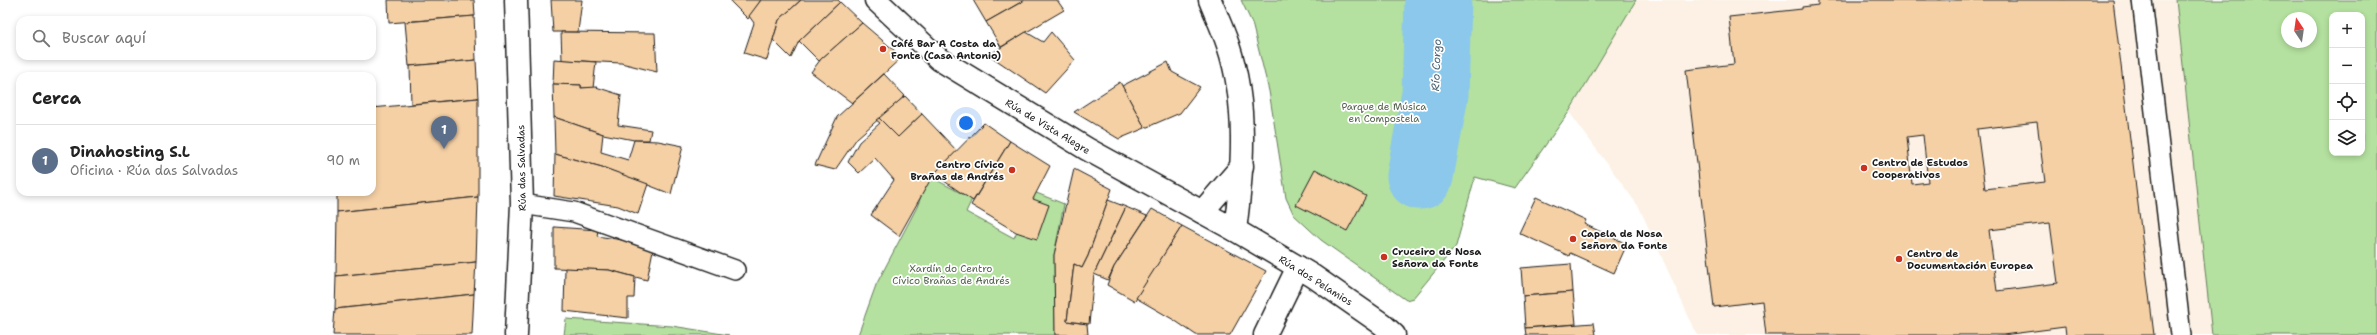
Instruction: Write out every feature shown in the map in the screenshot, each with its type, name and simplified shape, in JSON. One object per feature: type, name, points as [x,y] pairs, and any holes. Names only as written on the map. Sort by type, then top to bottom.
[{"type":"street","name":"Rúa das Salvadas","points":[[516,0],[522,204],[516,335]]},
{"type":"street","name":"Rúa de Vista Alegre","points":[[876,0],[939,59],[1087,149],[1235,230]]},
{"type":"street","points":[[1210,0],[1228,46],[1239,96],[1243,138],[1242,166],[1235,230]]},
{"type":"street","points":[[1202,212],[1242,166]]},
{"type":"street","name":"Rúa dos Pelamios","points":[[1235,230],[1298,267],[1357,305],[1394,335]]},
{"type":"street","points":[[1265,335],[1298,267]]},
{"type":"lane","points":[[2142,0],[2181,335]]},
{"type":"lane","points":[[522,204],[574,212],[735,270]]},
{"type":"shaded area","points":[[1636,0],[2176,0],[2212,335],[1697,335],[1639,207],[1569,112]]},
{"type":"green space","name":"Parque de Música en Compostela","points":[[1241,0],[1636,0],[1569,112],[1515,188],[1475,177],[1456,246],[1413,298],[1406,300],[1321,240],[1294,215],[1286,198],[1269,91],[1252,23]]},
{"type":"green space","points":[[2176,0],[2377,0],[2377,335],[2212,335]]},
{"type":"green space","name":"Xardín do Centro Cívico Brañas de Andrés","points":[[929,176],[972,199],[966,212],[1014,238],[1034,192],[1064,204],[1054,255],[1055,335],[858,335],[876,285],[917,207]]},
{"type":"green space","points":[[566,319],[672,326],[729,335],[564,335]]},
{"type":"building","points":[[388,0],[474,0],[475,16],[389,23]]},
{"type":"building","points":[[551,0],[582,0],[578,32],[553,32]]},
{"type":"building","points":[[732,0],[761,0],[748,19],[731,2]]},
{"type":"building","points":[[761,0],[801,0],[779,20],[767,60],[744,53],[754,23],[749,16]]},
{"type":"building","points":[[801,0],[838,0],[840,2],[799,41],[791,58],[773,40],[779,20]]},
{"type":"building","points":[[973,0],[1023,0],[1023,1],[986,22]]},
{"type":"building","points":[[1025,0],[1057,0],[1064,10],[1001,47],[986,22]]},
{"type":"building","points":[[1818,0],[2113,0],[2154,335],[2066,335],[2065,327],[2003,335],[1766,335],[1762,301],[1714,307],[1686,70],[1734,64],[1729,17],[1802,9],[1802,7],[1818,5]],"holes":[[[2037,122],[2045,182],[1985,189],[1977,129]],[[1923,135],[1928,182],[1912,184],[1907,137]],[[2050,223],[2058,283],[1997,291],[1989,230]]]},
{"type":"building","points":[[840,2],[862,23],[819,61],[799,41]]},
{"type":"building","points":[[474,16],[476,60],[409,66],[405,22]]},
{"type":"building","points":[[862,23],[902,57],[852,103],[811,72],[821,59]]},
{"type":"building","points":[[561,32],[655,33],[657,72],[621,63],[562,60]]},
{"type":"building","points":[[1026,32],[1043,42],[1051,32],[1075,60],[1045,93],[989,55]]},
{"type":"building","points":[[554,59],[596,62],[593,88],[581,88],[581,85],[553,84]]},
{"type":"building","points":[[476,60],[478,98],[411,104],[410,66]]},
{"type":"building","points":[[1168,62],[1172,72],[1200,87],[1180,113],[1145,128],[1122,86]]},
{"type":"building","points":[[884,74],[905,96],[857,138],[835,170],[815,165],[837,117]]},
{"type":"building","points":[[1120,82],[1145,128],[1119,139],[1074,112]]},
{"type":"building","points":[[553,84],[581,85],[581,88],[596,87],[621,95],[618,125],[651,130],[649,140],[634,140],[603,134],[554,117]]},
{"type":"building","points":[[905,96],[922,114],[898,137],[879,118]]},
{"type":"building","points":[[478,98],[478,197],[337,212],[337,196],[376,196],[376,108]]},
{"type":"building","points":[[922,114],[957,151],[933,175],[899,236],[871,215],[894,180],[875,158],[859,173],[848,162],[859,142],[880,123],[876,120],[879,118],[898,137]]},
{"type":"building","points":[[554,117],[603,134],[601,152],[628,160],[634,140],[658,141],[683,146],[671,194],[602,167],[555,154]]},
{"type":"building","points":[[984,123],[1010,141],[973,201],[934,174]]},
{"type":"building","points":[[1010,141],[1050,166],[1033,199],[1049,205],[1037,239],[1016,232],[971,205]]},
{"type":"building","points":[[555,154],[602,167],[648,184],[638,214],[618,206],[554,196]]},
{"type":"building","points":[[1074,169],[1112,189],[1088,256],[1082,268],[1074,264],[1067,321],[1087,324],[1088,335],[1055,335],[1054,255]]},
{"type":"building","points":[[1315,169],[1366,196],[1347,231],[1296,205]]},
{"type":"building","points":[[478,197],[476,262],[336,276],[337,212]]},
{"type":"building","name":"Capela de Nosa Señora da Fonte","points":[[1536,197],[1586,220],[1584,224],[1627,244],[1614,273],[1570,253],[1569,256],[1519,233]]},
{"type":"building","points":[[1108,200],[1126,207],[1094,274],[1089,324],[1067,321],[1074,264],[1082,268],[1088,256]]},
{"type":"building","points":[[1126,207],[1147,216],[1114,267],[1108,280],[1094,274]]},
{"type":"building","points":[[1152,209],[1182,226],[1135,301],[1107,285],[1114,267]]},
{"type":"building","points":[[1182,226],[1266,271],[1230,335],[1196,335],[1174,320],[1136,298]]},
{"type":"building","points":[[554,227],[598,230],[597,236],[654,245],[647,280],[609,270],[554,268]]},
{"type":"building","points":[[476,262],[474,294],[335,309],[336,276]]},
{"type":"building","points":[[1571,264],[1573,292],[1523,296],[1521,268]]},
{"type":"building","points":[[565,268],[609,270],[635,277],[634,298],[628,298],[628,318],[564,311]]},
{"type":"building","points":[[1573,292],[1576,324],[1525,328],[1523,296]]},
{"type":"building","points":[[474,294],[472,335],[333,335],[335,309]]},
{"type":"building","points":[[1594,323],[1596,335],[1526,335],[1525,328]]},
{"type":"waterway","name":"Río Corgo","points":[[1420,176],[1435,94],[1438,0]]},
{"type":"place","name":"Café Bar A Costa da Fonte (Casa Antonio)","points":[[883,49]]},
{"type":"place","name":"Dinahosting S.L","points":[[444,149]]},
{"type":"place","name":"Centro de Estudos Cooperativos","points":[[1864,168]]},
{"type":"place","name":"Centro Cívico Brañas de Andrés","points":[[1012,170]]},
{"type":"place","name":"Capela de Nosa Señora da Fonte","points":[[1573,239]]},
{"type":"place","name":"Cruceiro de Nosa Señora da Fonte","points":[[1384,257]]},
{"type":"place","name":"Centro de Documentación Europea","points":[[1899,259]]}]
